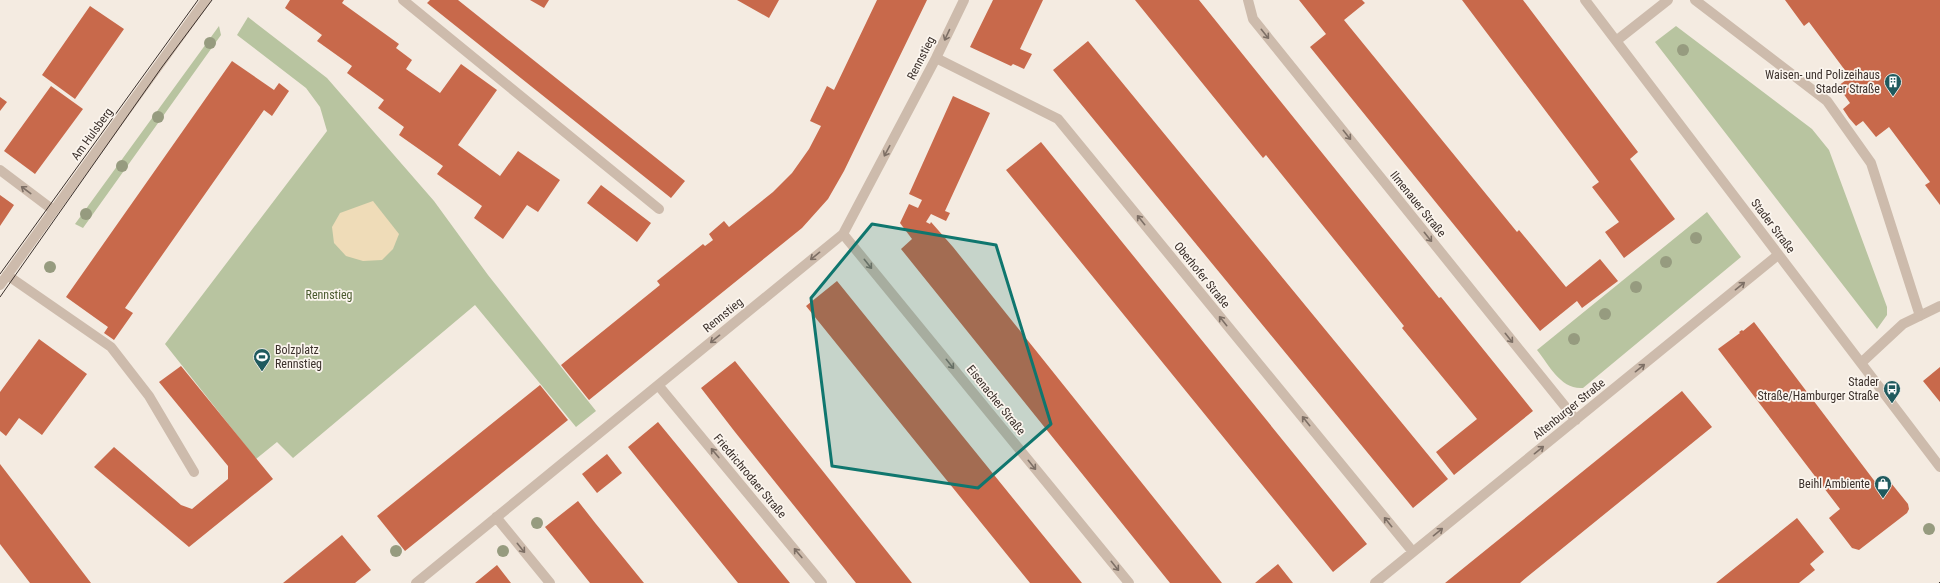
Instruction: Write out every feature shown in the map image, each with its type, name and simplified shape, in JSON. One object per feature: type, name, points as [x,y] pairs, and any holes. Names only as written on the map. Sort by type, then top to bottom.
[{"type":"street","name":"Am Hulsberg","points":[[0,285],[206,0]]},
{"type":"street","points":[[403,0],[660,209]]},
{"type":"street","name":"Rennstieg","points":[[416,583],[843,234],[936,58],[964,0]]},
{"type":"street","name":"Ilmenauer Straße","points":[[1248,0],[1253,19],[1576,420]]},
{"type":"street","name":"Stader Straße","points":[[1585,0],[1940,467]]},
{"type":"street","points":[[1616,41],[1668,0]]},
{"type":"street","points":[[1695,0],[1827,101],[1871,163],[1920,316]]},
{"type":"street","name":"Oberhofer Straße","points":[[936,58],[1058,119],[1413,552]]},
{"type":"street","points":[[0,170],[53,210]]},
{"type":"street","name":"Eisenacher Straße","points":[[843,234],[1129,583]]},
{"type":"street","name":"Altenburger Straße","points":[[1375,583],[1778,255]]},
{"type":"street","points":[[7,275],[111,347],[149,396],[194,472]]},
{"type":"street","points":[[1860,363],[1903,324],[1940,306]]},
{"type":"street","name":"Friedrichrodaer Straße","points":[[658,385],[822,583]]},
{"type":"street","points":[[496,517],[550,583]]},
{"type":"highlighted area","points":[[872,224],[996,245],[1051,424],[978,488],[832,466],[811,298]]},
{"type":"green space","name":"Rennstieg","points":[[248,17],[327,78],[434,201],[488,275],[596,411],[576,427],[475,305],[293,458],[277,442],[256,459],[165,344],[327,131],[320,107],[306,88],[237,35]]},
{"type":"green space","points":[[219,26],[221,35],[83,228],[75,224]]},
{"type":"green space","points":[[1676,26],[1812,129],[1829,150],[1887,307],[1887,315],[1877,329],[1655,42]]},
{"type":"green space","points":[[1707,212],[1741,257],[1583,388],[1575,388],[1562,381],[1537,350]]},
{"type":"sand","points":[[373,201],[399,234],[393,249],[382,260],[363,261],[346,256],[334,243],[332,227],[340,213]]},
{"type":"building","points":[[290,0],[344,0],[342,3],[399,44],[396,48],[412,60],[406,69],[440,93],[461,64],[497,90],[458,145],[500,176],[518,151],[560,180],[538,212],[527,205],[503,239],[474,218],[482,206],[437,174],[443,166],[399,135],[404,127],[378,108],[384,100],[347,73],[352,66],[317,41],[322,35],[285,8]]},
{"type":"building","points":[[430,0],[458,0],[685,181],[671,198],[427,3]]},
{"type":"building","points":[[530,0],[549,0],[544,8]]},
{"type":"building","points":[[737,0],[779,0],[769,18]]},
{"type":"building","points":[[877,0],[927,0],[844,171],[828,199],[802,228],[589,400],[561,365],[660,285],[657,281],[703,244],[705,246],[713,240],[709,234],[724,221],[729,227],[773,192],[792,173],[809,149],[821,126],[810,121],[827,86],[834,90]]},
{"type":"building","points":[[993,0],[1043,0],[1020,49],[1032,54],[1024,69],[1013,64],[1011,66],[970,47]]},
{"type":"building","points":[[1135,0],[1199,0],[1439,298],[1441,297],[1533,411],[1454,475],[1436,452],[1477,419],[1402,328],[1404,326],[1266,155],[1263,158]]},
{"type":"building","points":[[1299,0],[1362,0],[1365,3],[1344,20],[1517,232],[1519,230],[1566,287],[1600,259],[1618,281],[1582,308],[1577,301],[1540,331],[1310,47],[1326,34]]},
{"type":"building","points":[[1462,0],[1523,0],[1638,152],[1630,159],[1675,219],[1624,258],[1605,232],[1619,222],[1592,187],[1599,182]]},
{"type":"building","name":"Waisen- und Polizeihaus Stader Straße","points":[[1785,0],[1940,0],[1940,205],[1925,185],[1930,182],[1889,127],[1876,137],[1863,121],[1856,126],[1849,118],[1843,109],[1850,103],[1838,86],[1850,77],[1809,22],[1804,26]]},
{"type":"building","points":[[90,6],[124,29],[75,99],[42,75]]},
{"type":"building","points":[[1088,41],[1448,479],[1413,508],[1053,70]]},
{"type":"building","points":[[232,61],[274,90],[279,83],[289,91],[272,116],[264,110],[125,308],[133,313],[114,340],[104,333],[108,327],[66,297]]},
{"type":"building","points":[[51,86],[83,109],[35,174],[4,151]]},
{"type":"building","points":[[953,96],[990,113],[945,211],[950,213],[946,221],[931,214],[926,222],[930,224],[931,222],[953,247],[1222,583],[1170,583],[901,249],[912,239],[900,223],[909,204],[918,208],[922,200],[909,194]]},
{"type":"building","points":[[0,97],[7,102],[0,111]]},
{"type":"building","points":[[1041,142],[1367,544],[1333,572],[1006,170]]},
{"type":"building","points":[[601,185],[651,223],[637,242],[587,203]]},
{"type":"building","points":[[0,195],[14,205],[0,226]]},
{"type":"building","points":[[837,281],[1082,583],[1030,583],[806,306]]},
{"type":"building","points":[[1754,322],[1876,483],[1882,478],[1887,478],[1908,504],[1909,509],[1907,513],[1859,550],[1852,548],[1829,518],[1840,509],[1718,349]]},
{"type":"building","points":[[39,339],[87,374],[42,435],[19,418],[6,436],[0,431],[0,392]]},
{"type":"building","points":[[735,361],[912,583],[856,583],[735,432],[701,388]]},
{"type":"building","points":[[181,366],[273,479],[189,547],[94,467],[114,447],[181,505],[192,509],[228,479],[228,466],[159,382]]},
{"type":"building","points":[[1940,367],[1940,402],[1923,381]]},
{"type":"building","points":[[540,385],[568,420],[405,551],[377,516]]},
{"type":"building","points":[[1682,391],[1712,427],[1520,583],[1445,583]]},
{"type":"building","points":[[658,422],[790,583],[738,583],[628,447]]},
{"type":"building","points":[[607,454],[622,473],[597,493],[582,474]]},
{"type":"building","points":[[0,464],[91,583],[30,583],[0,544]]},
{"type":"building","points":[[578,501],[644,583],[590,583],[545,527]]},
{"type":"building","points":[[1797,518],[1824,552],[1810,564],[1815,570],[1799,583],[1716,583]]},
{"type":"building","points":[[342,535],[371,570],[355,583],[283,583]]},
{"type":"building","points":[[1278,564],[1293,583],[1255,583],[1262,577]]},
{"type":"building","points":[[497,565],[511,583],[475,583]]},
{"type":"tram line","points":[[0,274],[198,0]]},
{"type":"tram line","points":[[0,297],[162,67],[212,0]]},
{"type":"place","name":"Waisen- und Polizeihaus Stader Straße","points":[[1893,97]]},
{"type":"place","name":"Bolzplatz Rennstieg","points":[[262,372]]},
{"type":"place","name":"Stader Straße/Hamburger Straße","points":[[1892,404]]},
{"type":"place","name":"Beihl Ambiente","points":[[1883,499]]}]
